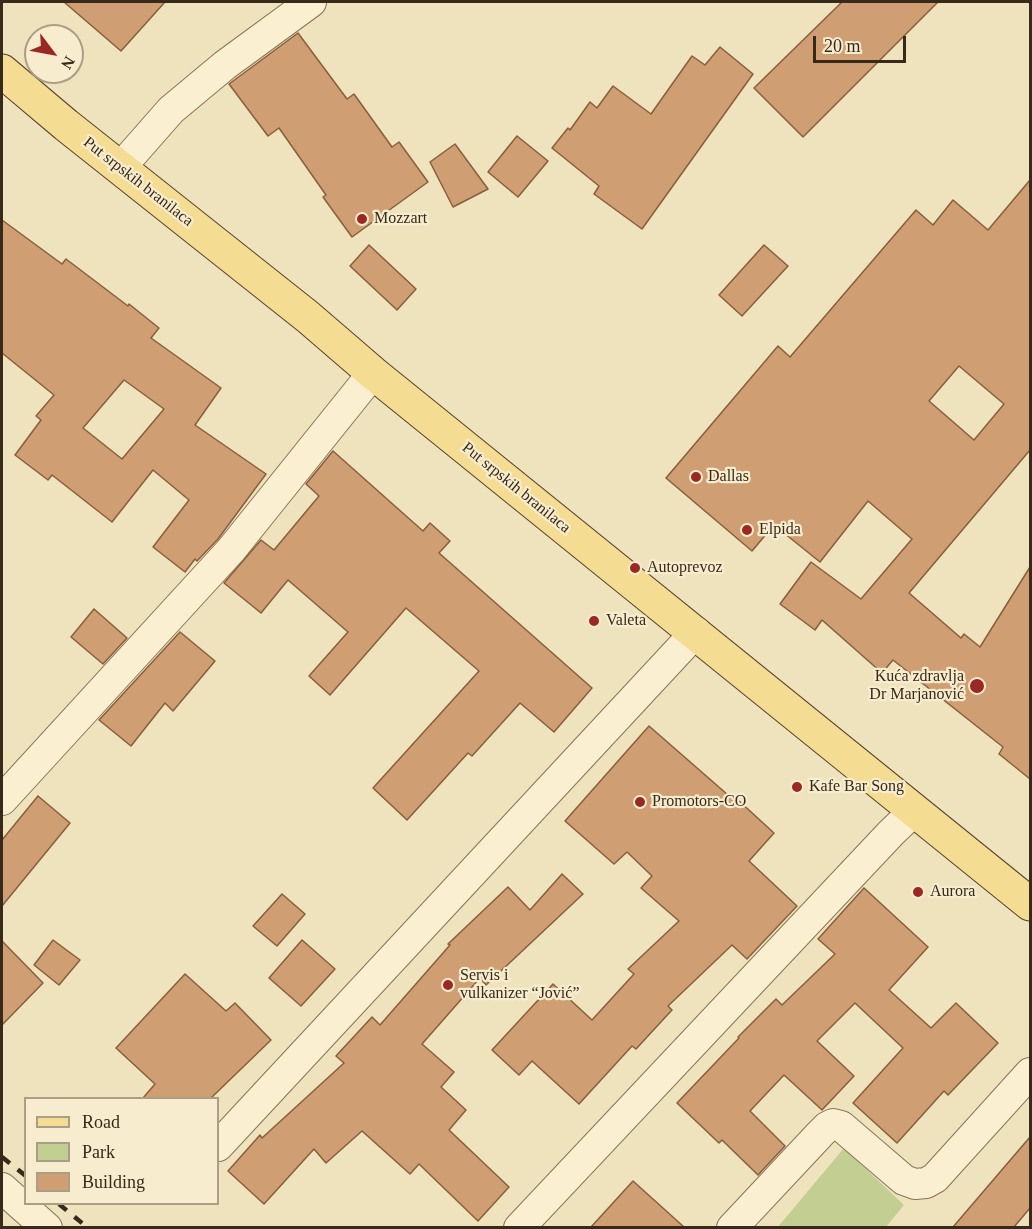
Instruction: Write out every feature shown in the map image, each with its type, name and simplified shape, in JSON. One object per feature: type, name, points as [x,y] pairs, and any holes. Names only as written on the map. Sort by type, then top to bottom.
[{"type":"main road","name":"Put srpskih branilaca","points":[[2,71],[1030,904]]},
{"type":"street","points":[[120,168],[171,110],[225,65],[311,2]]},
{"type":"street","points":[[2,800],[231,550],[373,373]]},
{"type":"street","points":[[219,1145],[696,632]]},
{"type":"street","points":[[519,1227],[915,810]]},
{"type":"street","points":[[732,1227],[820,1134],[833,1124],[841,1126],[904,1180],[915,1184],[926,1183],[935,1178],[1030,1073]]},
{"type":"street","points":[[2,1188],[48,1227]]},
{"type":"green space","points":[[844,1148],[904,1205],[886,1227],[777,1228]]},
{"type":"building","points":[[64,2],[165,2],[121,51]]},
{"type":"building","points":[[842,2],[938,2],[803,137],[754,88]]},
{"type":"building","points":[[298,33],[347,99],[354,94],[392,147],[399,142],[428,182],[352,237],[323,197],[326,195],[279,128],[268,136],[229,84]]},
{"type":"building","points":[[720,47],[753,74],[642,229],[594,194],[599,186],[552,148],[568,128],[570,130],[590,102],[597,108],[613,86],[651,114],[692,56],[705,65]]},
{"type":"building","points":[[517,136],[548,161],[518,197],[488,172]]},
{"type":"building","points":[[455,144],[488,189],[453,207],[430,162]]},
{"type":"building","points":[[1030,180],[1030,450],[909,593],[961,638],[964,634],[980,647],[1030,567],[1030,779],[999,754],[1003,747],[893,660],[882,673],[822,620],[815,630],[780,604],[811,562],[861,599],[912,539],[868,501],[820,562],[774,525],[752,551],[666,478],[778,346],[790,357],[916,210],[933,225],[953,200],[988,230]],"holes":[[[959,366],[1004,404],[974,440],[929,401]]]},
{"type":"building","points":[[2,220],[62,264],[66,259],[159,328],[151,338],[221,388],[195,425],[266,474],[218,539],[197,561],[195,559],[185,572],[153,547],[189,500],[153,470],[112,522],[52,475],[48,480],[15,455],[41,420],[36,416],[54,395],[2,353]],"holes":[[[124,380],[164,409],[122,459],[83,428]]]},
{"type":"building","points":[[369,245],[416,289],[397,310],[350,266]]},
{"type":"building","points":[[764,245],[788,266],[742,316],[719,295]]},
{"type":"building","points":[[333,451],[423,531],[430,523],[450,541],[439,553],[592,688],[554,732],[520,703],[472,756],[468,753],[407,820],[373,788],[479,671],[406,608],[330,695],[309,676],[348,632],[288,580],[261,613],[224,583],[261,540],[274,550],[319,496],[306,484]]},
{"type":"building","points":[[94,609],[127,638],[103,664],[71,637]]},
{"type":"building","points":[[180,632],[215,661],[173,711],[165,703],[131,746],[99,720]]},
{"type":"building","points":[[649,726],[774,833],[749,861],[797,906],[747,959],[732,945],[668,1006],[672,1010],[636,1049],[632,1046],[579,1104],[532,1061],[519,1075],[492,1050],[553,984],[592,1020],[634,974],[628,969],[679,921],[641,888],[652,876],[627,852],[614,864],[565,821]]},
{"type":"building","points":[[38,796],[70,823],[2,906],[2,840]]},
{"type":"building","points":[[562,874],[583,894],[486,985],[480,978],[422,1044],[454,1072],[441,1087],[466,1110],[449,1130],[509,1187],[478,1221],[419,1164],[410,1174],[362,1131],[326,1163],[314,1149],[264,1204],[228,1171],[260,1135],[262,1138],[344,1063],[336,1056],[372,1017],[380,1025],[450,945],[448,944],[508,887],[530,910]]},
{"type":"building","points":[[864,888],[928,947],[889,990],[931,1028],[956,1003],[998,1043],[948,1095],[944,1091],[897,1143],[853,1103],[903,1048],[855,1003],[817,1041],[854,1076],[822,1110],[784,1075],[750,1111],[785,1146],[758,1175],[722,1140],[719,1143],[677,1103],[776,999],[782,1005],[835,954],[818,939]]},
{"type":"building","points":[[282,894],[305,914],[277,946],[253,926]]},
{"type":"building","points":[[53,940],[80,960],[59,985],[34,965]]},
{"type":"building","points":[[302,940],[335,969],[301,1006],[269,978]]},
{"type":"building","points":[[2,941],[43,983],[2,1025]]},
{"type":"building","points":[[185,974],[226,1011],[235,1003],[271,1040],[212,1097],[144,1097],[155,1084],[116,1048]]},
{"type":"building","points":[[1030,1137],[1030,1208],[1014,1227],[953,1227]]},
{"type":"building","points":[[633,1181],[684,1227],[591,1227]]},
{"type":"railway","points":[[2,1157],[24,1174]]},
{"type":"railway","points":[[60,1205],[88,1228]]},
{"type":"place","name":"Mozzart","points":[[362,219]]},
{"type":"place","name":"Dallas","points":[[696,477]]},
{"type":"place","name":"Elpida","points":[[747,530]]},
{"type":"place","name":"Autoprevoz","points":[[635,568]]},
{"type":"place","name":"Valeta","points":[[594,621]]},
{"type":"place","name":"Kuća zdravlja Dr Marjanović","points":[[977,686]]},
{"type":"place","name":"Kafe Bar Song","points":[[797,787]]},
{"type":"place","name":"Promotors-CO","points":[[640,802]]},
{"type":"place","name":"Aurora","points":[[918,892]]},
{"type":"place","name":"Servis i vulkanizer “Jović”","points":[[448,985]]}]
